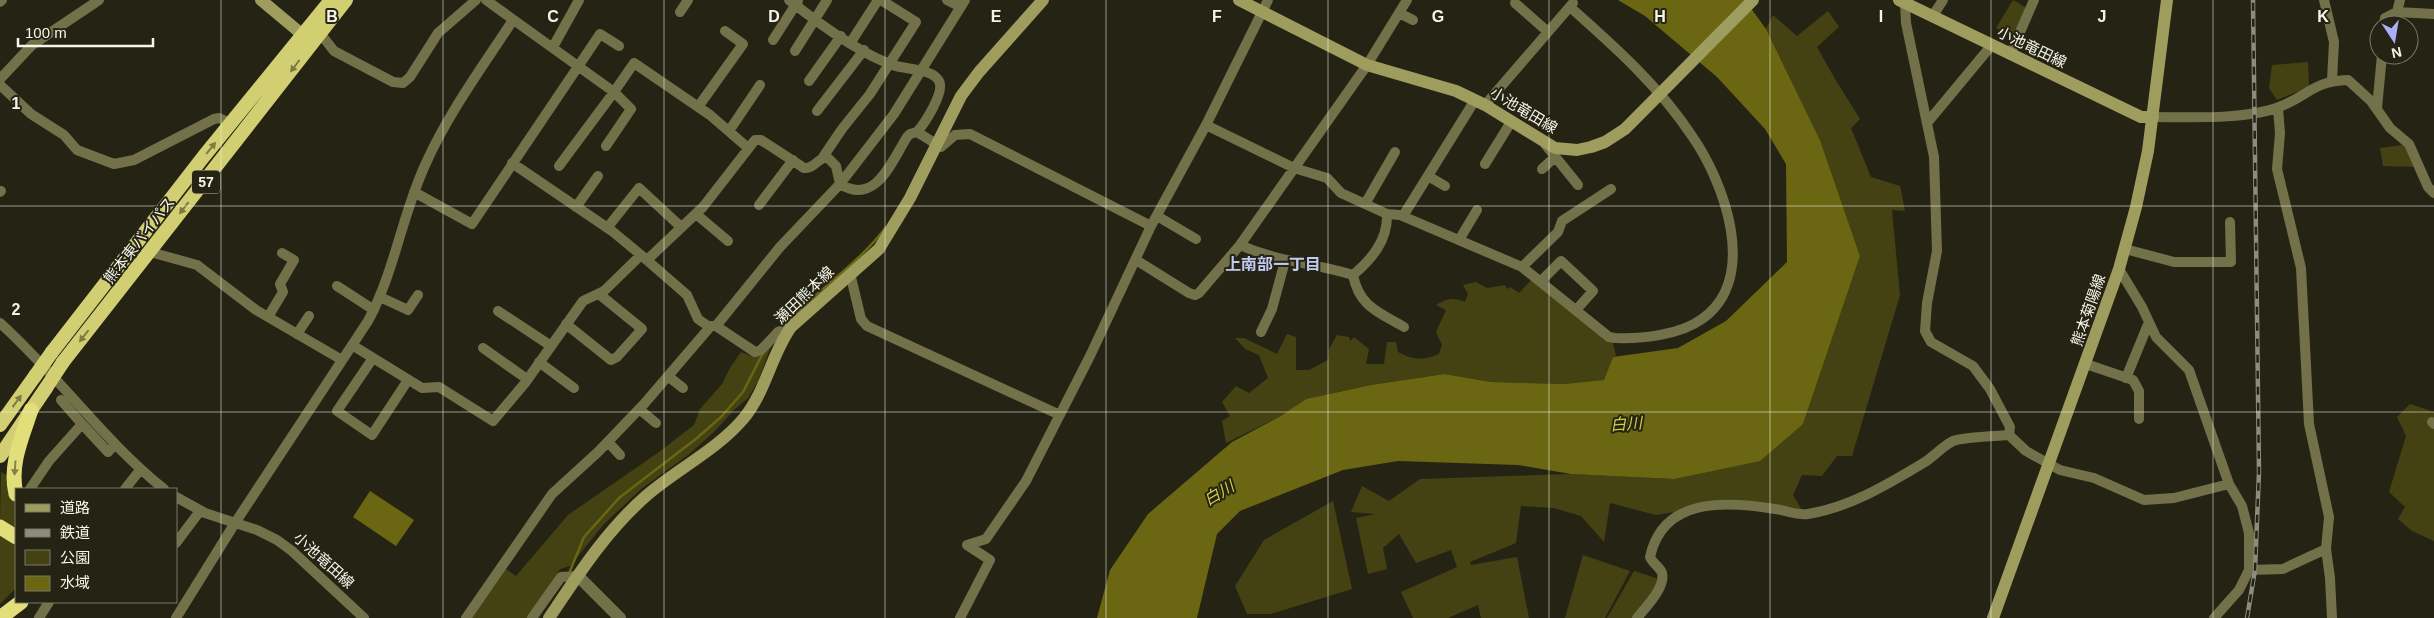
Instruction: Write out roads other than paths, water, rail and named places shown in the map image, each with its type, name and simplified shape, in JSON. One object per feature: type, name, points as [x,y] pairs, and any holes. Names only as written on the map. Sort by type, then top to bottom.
[{"type":"highway","name":"熊本東バイパス","points":[[0,456],[64,362],[150,252],[312,37],[331,0]]},
{"type":"highway","name":"熊本東バイパス","points":[[0,425],[52,352],[231,123],[346,0]]},
{"type":"highway","points":[[16,488],[14,465],[31,410]]},
{"type":"highway","points":[[0,528],[15,536]]},
{"type":"highway","points":[[0,609],[15,596]]},
{"type":"highway","points":[[0,618],[20,603]]},
{"type":"main road","points":[[261,0],[312,37]]},
{"type":"main road","name":"瀬田熊本線","points":[[549,618],[621,519],[647,495],[726,435],[744,418],[756,400],[782,339],[791,327],[879,249],[910,198],[961,96],[1043,0]]},
{"type":"main road","name":"小池竜田線","points":[[1239,0],[1368,65],[1440,85],[1480,102],[1555,148],[1577,150],[1605,142],[1625,129],[1660,96],[1753,0]]},
{"type":"main road","name":"熊本菊陽線","points":[[1993,618],[2086,364],[2125,249],[2142,179],[2153,117],[2167,0]]},
{"type":"main road","name":"小池竜田線","points":[[1902,2],[2141,117],[2153,117]]},
{"type":"street","points":[[0,78],[32,45],[100,0]]},
{"type":"street","points":[[312,37],[334,51],[393,82],[403,83],[410,77],[438,33],[476,0]]},
{"type":"street","points":[[486,0],[580,66],[614,92],[631,109],[606,146]]},
{"type":"street","points":[[552,47],[579,0]]},
{"type":"street","points":[[680,12],[688,0]]},
{"type":"street","points":[[795,51],[827,0]]},
{"type":"street","points":[[352,345],[424,389],[439,387],[493,422],[527,380],[583,301],[599,294],[696,214],[747,147],[755,140],[761,140],[808,168],[823,157],[890,64],[916,22],[879,0],[851,42]]},
{"type":"street","points":[[466,618],[552,494],[608,442],[639,409],[780,247],[840,184],[894,114],[963,3],[947,0]]},
{"type":"street","points":[[960,618],[990,560],[967,545],[986,539],[1026,481],[1151,226],[1206,125],[1268,0]]},
{"type":"street","points":[[1136,260],[1195,295],[1216,275],[1240,245],[1368,65],[1407,0]]},
{"type":"street","points":[[1932,17],[1943,0]]},
{"type":"street","points":[[2010,55],[2034,0]]},
{"type":"street","points":[[2324,0],[2334,42],[2332,80]]},
{"type":"street","points":[[2397,12],[2400,0]]},
{"type":"street","points":[[774,40],[794,2],[840,36],[890,64],[934,75],[941,87],[927,119],[917,132],[910,134],[884,174],[870,188],[863,192],[854,192],[840,184],[834,163],[827,157],[823,157]]},
{"type":"street","points":[[1902,2],[1934,157],[1937,251],[1927,303],[1925,332],[1931,342],[1973,366],[1984,380],[2010,427],[2009,435]]},
{"type":"street","points":[[1515,3],[1548,32]]},
{"type":"street","points":[[1206,125],[1294,168],[1327,178],[1341,193],[1387,214],[1403,216],[1522,266],[1576,310],[1615,338],[1663,333],[1685,328],[1704,318],[1718,302],[1728,282],[1732,268],[1733,244],[1725,205],[1710,167],[1694,137],[1624,55],[1572,5],[1480,102],[1428,176],[1403,216]]},
{"type":"street","points":[[2391,15],[2397,12],[2434,14]]},
{"type":"street","points":[[1400,13],[1412,20]]},
{"type":"street","points":[[176,618],[235,523],[377,304],[414,192],[429,156],[458,104],[513,20]]},
{"type":"street","points":[[698,107],[743,44],[725,31]]},
{"type":"street","points":[[414,192],[472,224],[600,34],[619,46]]},
{"type":"street","points":[[809,82],[840,36]]},
{"type":"street","points":[[1927,123],[1991,46]]},
{"type":"street","points":[[817,111],[864,50]]},
{"type":"street","points":[[559,166],[634,63],[698,107],[747,147]]},
{"type":"street","points":[[2377,108],[2381,65]]},
{"type":"street","points":[[2153,117],[2227,116],[2278,108],[2324,82],[2348,80],[2377,108],[2390,128],[2409,144],[2428,187],[2434,193]]},
{"type":"street","points":[[0,85],[31,114],[64,135],[77,150],[114,164],[134,160],[214,119],[219,118],[231,123]]},
{"type":"street","points":[[729,132],[760,85]]},
{"type":"street","points":[[2278,108],[2280,133],[2277,169],[2301,268],[2309,424],[2329,517],[2326,550],[2330,578],[2332,618]]},
{"type":"street","points":[[1486,164],[1512,122]]},
{"type":"street","points":[[917,132],[941,147],[955,135],[970,134],[1151,226]]},
{"type":"street","points":[[1543,142],[1578,185]]},
{"type":"street","points":[[1365,204],[1395,152]]},
{"type":"street","points":[[1542,169],[1555,157]]},
{"type":"street","points":[[759,205],[792,160]]},
{"type":"street","points":[[512,163],[607,228],[644,257],[687,295],[698,319],[713,326],[754,352],[761,350],[778,332],[791,327]]},
{"type":"street","points":[[576,207],[598,176]]},
{"type":"street","points":[[1428,176],[1445,186]]},
{"type":"street","points":[[607,228],[636,185],[681,227]]},
{"type":"street","points":[[1522,266],[1558,232],[1562,221],[1611,189]]},
{"type":"street","points":[[1459,240],[1477,210]]},
{"type":"street","points":[[696,214],[728,242]]},
{"type":"street","points":[[1353,275],[1382,242],[1386,230],[1387,214]]},
{"type":"street","points":[[1157,216],[1196,239]]},
{"type":"street","points":[[2125,249],[2174,262],[2231,262],[2230,222]]},
{"type":"street","points":[[1240,245],[1285,261],[1323,266],[1353,275]]},
{"type":"street","points":[[150,252],[197,265],[268,317],[342,360]]},
{"type":"street","points":[[268,317],[283,292],[280,284],[294,260],[282,253]]},
{"type":"street","points":[[1261,332],[1272,309],[1285,261]]},
{"type":"street","points":[[1541,281],[1561,261],[1593,292],[1576,310]]},
{"type":"street","points":[[2119,269],[2156,337],[2189,370],[2229,484],[2242,506],[2249,533],[2249,570],[2239,590],[2214,618]]},
{"type":"street","points":[[850,273],[861,319],[867,326],[1060,415]]},
{"type":"street","points":[[1353,275],[1357,292],[1362,299],[1371,308],[1404,327]]},
{"type":"street","points":[[339,284],[377,304],[408,310],[418,295]]},
{"type":"street","points":[[566,324],[611,360],[618,357],[642,329],[599,294]]},
{"type":"street","points":[[498,311],[551,346]]},
{"type":"street","points":[[297,334],[309,316]]},
{"type":"street","points":[[2126,378],[2149,322]]},
{"type":"street","points":[[0,323],[30,349],[140,470],[163,488]]},
{"type":"street","points":[[483,348],[527,380]]},
{"type":"street","points":[[373,358],[337,412],[372,435],[408,380]]},
{"type":"street","points":[[539,362],[574,388]]},
{"type":"street","points":[[2086,364],[2126,378],[2138,386],[2139,419]]},
{"type":"street","points":[[669,376],[683,388]]},
{"type":"street","points":[[61,400],[108,452],[115,444]]},
{"type":"street","points":[[639,409],[656,423]]},
{"type":"street","points":[[31,488],[49,461],[82,424]]},
{"type":"street","points":[[1637,618],[1661,583],[1663,575],[1661,570],[1652,563],[1650,557],[1656,537],[1678,514],[1696,507],[1725,504],[1774,508],[1805,515],[1818,512],[1848,503],[1876,491],[1927,460],[1953,441],[2009,435],[2026,450],[2060,470],[2094,478],[2144,500],[2174,498],[2229,484]]},
{"type":"street","points":[[608,442],[620,455]]},
{"type":"street","points":[[126,488],[140,470]]},
{"type":"street","name":"小池竜田線","points":[[178,499],[200,511],[257,530],[292,551],[364,618]]},
{"type":"street","points":[[178,540],[200,511]]},
{"type":"street","points":[[2249,570],[2283,569],[2326,550]]},
{"type":"street","points":[[532,618],[561,577],[578,576],[620,618]]},
{"type":"street","points":[[39,618],[48,603]]},
{"type":"water","name":"白川","points":[[1618,0],[1745,0],[1766,29],[1820,140],[1860,256],[1803,424],[1760,461],[1674,479],[1571,474],[1518,465],[1398,461],[1343,470],[1240,511],[1217,534],[1197,618],[1097,618],[1110,570],[1148,514],[1232,442],[1279,417],[1306,399],[1371,385],[1444,374],[1491,382],[1564,384],[1604,380],[1613,357],[1678,348],[1726,321],[1787,262],[1786,164],[1765,129],[1717,77],[1645,16]]},
{"type":"water","points":[[370,491],[414,520],[396,546],[353,517]]},
{"type":"waterway","points":[[791,318],[865,252],[886,227]]},
{"type":"waterway","points":[[570,571],[584,537],[619,498],[697,438],[721,417],[743,392],[763,353]]},
{"type":"railway","points":[[2247,618],[2255,570],[2259,472],[2253,0]]},
{"type":"district","name":"上南部一丁目","points":[[1273,264]]}]
